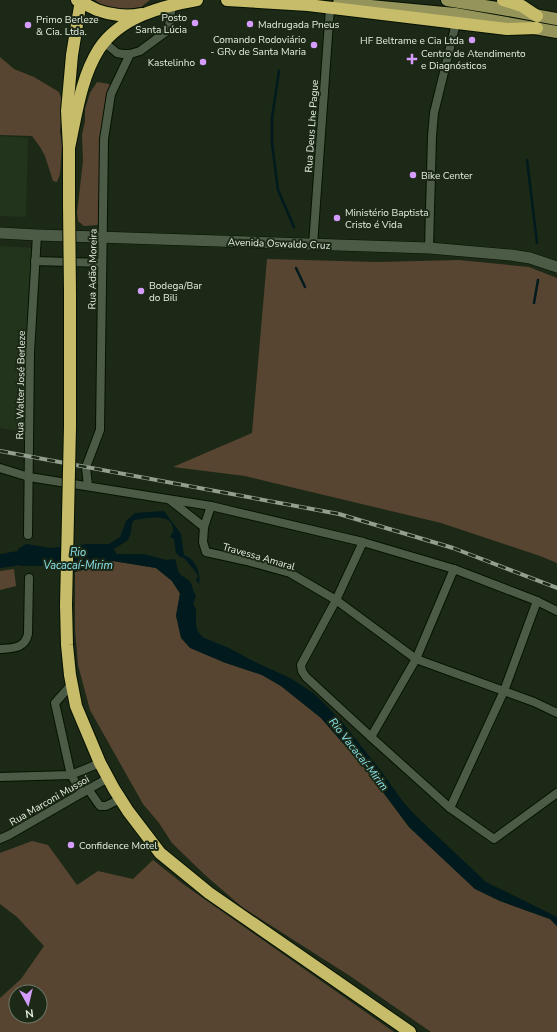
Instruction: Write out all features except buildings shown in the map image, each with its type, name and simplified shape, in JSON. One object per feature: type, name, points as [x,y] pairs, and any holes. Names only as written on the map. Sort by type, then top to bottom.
[{"type":"highway","points":[[147,12],[135,15],[110,14],[94,9],[79,0],[72,56],[67,110],[69,148],[70,427],[66,605],[67,645],[71,685],[76,706],[100,763],[108,778],[120,799],[160,853],[202,888],[410,1032]]},
{"type":"highway","points":[[69,148],[84,83],[95,56],[104,42],[118,29],[147,12],[168,3],[197,0]]},
{"type":"highway","points":[[227,0],[308,5],[507,30],[537,28]]},
{"type":"highway","points":[[503,0],[522,6],[537,16]]},
{"type":"main road","points":[[304,0],[455,14],[557,32]]},
{"type":"main road","points":[[447,0],[557,19]]},
{"type":"street","points":[[104,42],[117,53],[130,54],[140,51],[167,31],[169,26],[168,3]]},
{"type":"street","name":"Rua Deus Lhe Pague","points":[[313,244],[330,8]]},
{"type":"street","points":[[429,248],[434,113],[456,23]]},
{"type":"street","name":"Rua Adão Moreira","points":[[88,486],[86,467],[100,430],[104,140],[111,94],[130,54]]},
{"type":"street","name":"Avenida Oswaldo Cruz","points":[[0,233],[36,236],[429,248],[511,255],[530,258],[557,267]]},
{"type":"street","name":"Rua Walter José Berleze","points":[[28,535],[30,352],[36,236]]},
{"type":"street","points":[[35,261],[102,263]]},
{"type":"street","points":[[0,468],[29,477],[211,506],[363,542],[454,569],[537,601],[557,611]]},
{"type":"street","points":[[170,500],[204,527]]},
{"type":"street","name":"Travessa Amaral","points":[[211,506],[204,527],[203,542],[206,552],[247,561],[290,573],[336,600],[416,659],[534,702],[557,713]]},
{"type":"street","points":[[363,542],[336,600],[301,665],[302,671],[306,677],[450,808],[494,839],[557,793]]},
{"type":"street","points":[[371,737],[416,659],[454,569]]},
{"type":"street","points":[[0,649],[23,645],[27,640],[29,578]]},
{"type":"street","points":[[450,808],[504,691],[537,601]]},
{"type":"street","points":[[71,685],[55,703],[71,775],[100,806],[106,806],[120,799]]},
{"type":"street","points":[[0,777],[71,775],[100,763]]},
{"type":"street","name":"Rua Marconi Mussoi","points":[[0,839],[108,778]]},
{"type":"shaded area","points":[[95,0],[150,0],[141,7],[118,9],[103,6]]},
{"type":"shaded area","points":[[0,57],[14,69],[34,77],[59,92],[63,103],[60,131],[62,146],[60,174],[57,182],[53,181],[45,156],[32,136],[0,135]]},
{"type":"shaded area","points":[[97,82],[109,84],[111,88],[98,206],[100,222],[97,225],[84,226],[78,221],[77,213],[83,161],[82,135],[85,121],[85,109],[90,93]]},
{"type":"shaded area","points":[[0,136],[28,138],[26,217],[0,216]]},
{"type":"shaded area","points":[[0,246],[33,248],[26,432],[0,428]]},
{"type":"shaded area","points":[[267,259],[377,262],[459,260],[529,267],[557,278],[557,563],[441,523],[245,476],[173,467],[252,433]]},
{"type":"shaded area","points":[[113,561],[156,568],[172,581],[180,594],[176,616],[223,662],[262,675],[281,686],[321,718],[368,772],[409,827],[475,889],[500,901],[550,919],[557,926],[557,1032],[431,1032],[350,976],[242,907],[205,875],[172,843],[159,823],[143,804],[90,710],[78,665],[75,629],[75,572]]},
{"type":"shaded area","points":[[14,569],[16,586],[0,590],[0,571]]},
{"type":"shaded area","points":[[32,841],[48,845],[77,885],[98,871],[133,879],[153,860],[183,884],[394,1032],[0,1032],[0,998],[8,991],[8,1024],[48,1024],[48,984],[15,984],[21,979],[44,946],[17,917],[0,904],[0,853]]},
{"type":"water","name":"Rio Vacacaí-Mirim","points":[[164,511],[181,534],[184,555],[191,559],[197,567],[199,584],[196,580],[198,576],[195,571],[184,558],[180,557],[176,553],[174,539],[170,537],[173,532],[172,526],[169,521],[165,519],[149,518],[134,520],[128,540],[114,549],[116,554],[144,554],[166,560],[175,559],[179,572],[192,585],[196,596],[193,604],[196,609],[196,625],[198,632],[204,638],[229,648],[290,678],[312,692],[342,722],[404,803],[417,817],[486,882],[557,917],[557,926],[550,919],[500,901],[475,889],[409,827],[368,772],[321,718],[281,686],[262,675],[223,662],[190,648],[181,638],[176,616],[180,593],[172,581],[156,568],[113,561],[75,572],[52,566],[20,566],[18,549],[26,544],[51,548],[88,544],[109,544],[120,537],[126,521],[135,513]]},
{"type":"waterway","points":[[279,71],[272,118],[272,143],[278,190],[294,227]]},
{"type":"waterway","points":[[527,160],[537,243]]},
{"type":"waterway","points":[[296,268],[305,287]]},
{"type":"waterway","points":[[534,303],[538,280]]},
{"type":"waterway","name":"Rio Vacacaí-Mirim","points":[[0,561],[19,558],[37,558]]},
{"type":"railway","points":[[0,451],[339,514],[453,548],[557,588]]},
{"type":"place","name":"Posto Santa Lúcia","points":[[195,23]]},
{"type":"place","name":"Madrugada Pneus","points":[[250,24]]},
{"type":"place","name":"Primo Berleze & Cia. Ltda.","points":[[28,25]]},
{"type":"place","name":"HF Beltrame e Cia Ltda","points":[[472,40]]},
{"type":"place","name":"Comando Rodoviário - GRv de Santa Maria","points":[[314,45]]},
{"type":"place","name":"Centro de Atendimento e Diagnósticos","points":[[412,59]]},
{"type":"place","name":"Kastelinho","points":[[203,62]]},
{"type":"place","name":"Bike Center","points":[[413,175]]},
{"type":"place","name":"Ministério Baptista Cristo é Vida","points":[[337,218]]},
{"type":"place","name":"Bodega/Bar do Bili","points":[[141,291]]},
{"type":"place","name":"Confidence Motel","points":[[71,845]]}]
